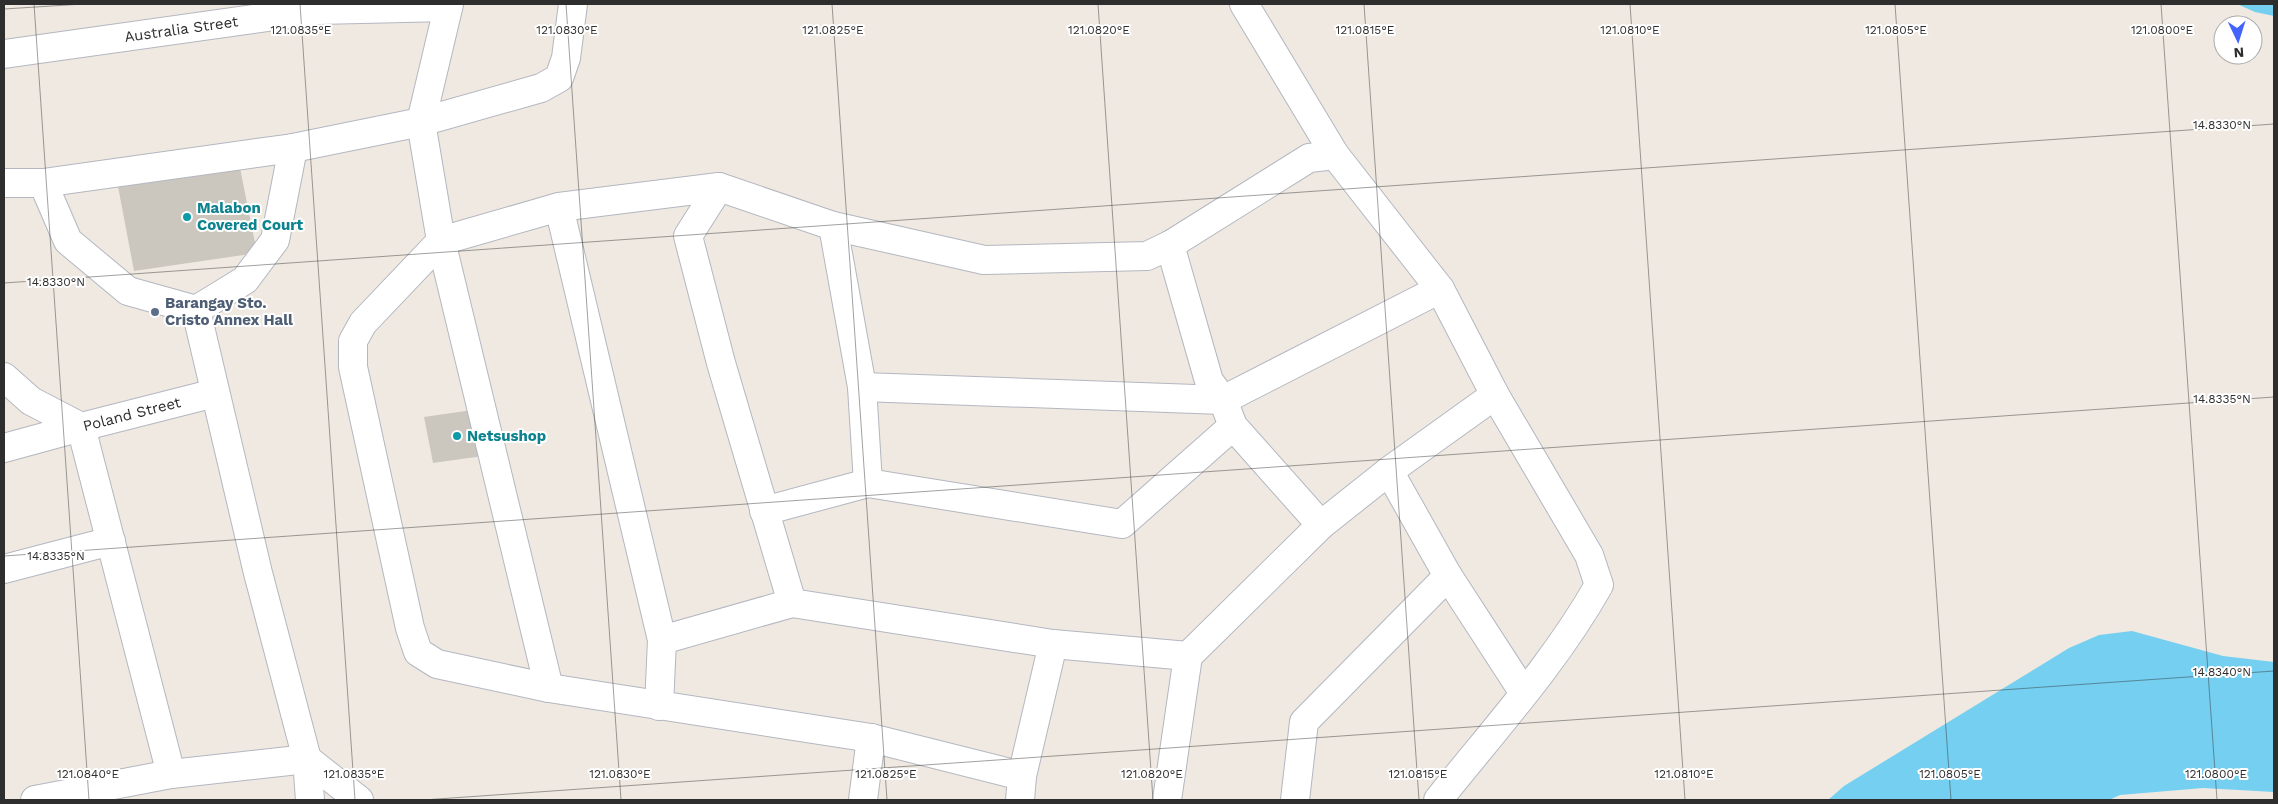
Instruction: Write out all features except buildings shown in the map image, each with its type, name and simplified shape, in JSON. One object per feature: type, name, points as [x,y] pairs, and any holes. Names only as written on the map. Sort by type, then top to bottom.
[{"type":"street","points":[[4,183],[43,183],[293,148],[421,122],[541,88],[559,78],[566,58],[573,4]]},
{"type":"street","points":[[1244,4],[1335,155],[1440,289],[1495,395],[1589,555],[1599,585],[1588,605],[1524,693],[1438,800]]},
{"type":"street","points":[[448,6],[421,122],[441,241],[549,688]]},
{"type":"street","name":"Australia Street","points":[[4,54],[319,7],[448,6]]},
{"type":"street","points":[[43,183],[68,240],[120,285],[128,291],[196,310],[244,280],[275,240],[293,148]]},
{"type":"street","points":[[1053,644],[1021,788],[871,738],[549,688],[437,664],[418,652],[410,628],[353,367],[352,341],[363,323],[441,241],[559,207],[719,187],[833,226],[984,260],[1147,256],[1170,245],[1309,158],[1335,155]]},
{"type":"street","points":[[719,187],[688,236],[721,363],[792,603]]},
{"type":"street","points":[[559,207],[662,640],[659,706]]},
{"type":"street","points":[[833,226],[862,387],[868,483]]},
{"type":"street","points":[[1170,245],[1208,381],[1223,400],[1233,426],[1321,525]]},
{"type":"street","points":[[862,387],[1223,400],[1440,289]]},
{"type":"street","points":[[196,310],[279,656],[307,759],[310,800]]},
{"type":"street","name":"Poland Street","points":[[4,377],[31,401],[81,427],[215,393]]},
{"type":"street","points":[[1167,800],[1188,656],[1321,525],[1389,471],[1495,395]]},
{"type":"street","points":[[764,511],[868,483],[1122,524],[1233,426]]},
{"type":"street","points":[[4,448],[81,427],[171,774]]},
{"type":"street","points":[[1389,471],[1448,576],[1524,693]]},
{"type":"street","points":[[4,569],[111,541]]},
{"type":"street","points":[[1295,800],[1304,722],[1448,576]]},
{"type":"street","points":[[662,640],[792,603],[1053,644],[1188,656]]},
{"type":"street","points":[[863,800],[871,738]]},
{"type":"street","points":[[35,800],[171,774],[307,759],[359,800]]},
{"type":"water","points":[[2237,4],[2274,4],[2274,16],[2255,12]]},
{"type":"water","points":[[2132,631],[2223,656],[2274,662],[2274,792],[2203,788],[2120,795],[2109,800],[1828,800],[1844,786],[2069,648],[2099,635]]},
{"type":"place","name":"Malabon Covered Court","points":[[187,217]]},
{"type":"place","name":"Barangay Sto. Cristo Annex Hall","points":[[155,312]]},
{"type":"place","name":"Netsushop","points":[[457,436]]}]
